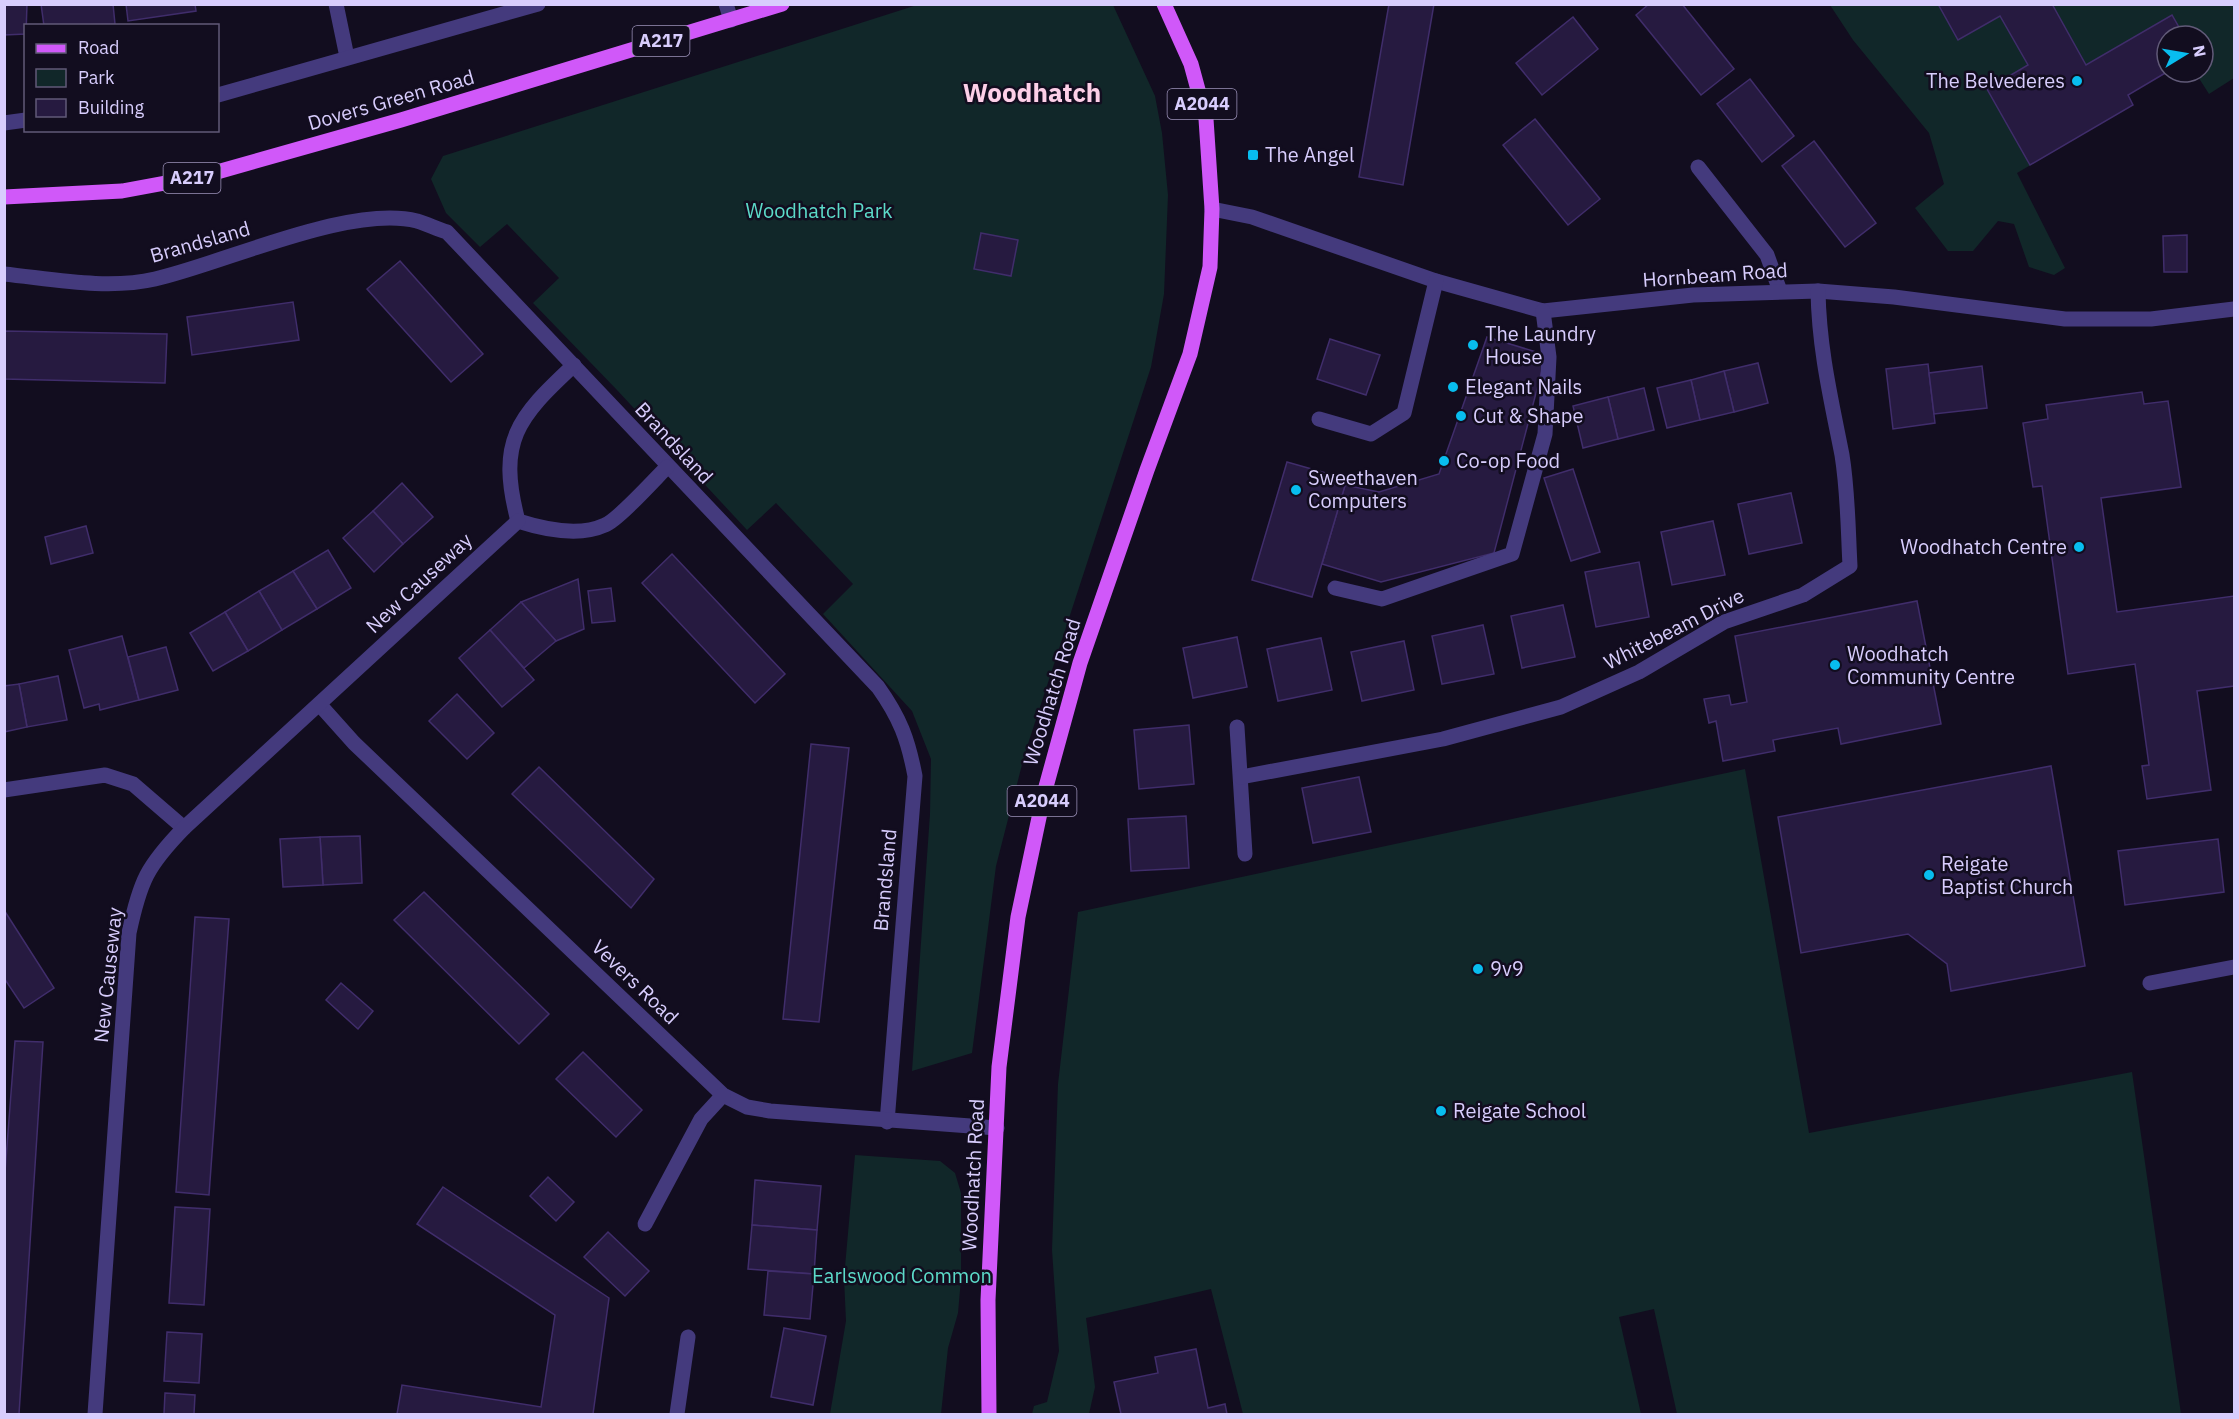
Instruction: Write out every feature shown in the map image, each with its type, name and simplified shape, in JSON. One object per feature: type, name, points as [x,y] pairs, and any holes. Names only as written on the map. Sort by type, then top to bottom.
[{"type":"main road","name":"Dovers Green Road","points":[[4,197],[122,191],[203,176],[401,120],[782,4]]},
{"type":"main road","name":"Woodhatch Road","points":[[989,1414],[988,1300],[999,1067],[1018,917],[1044,794],[1080,663],[1190,354],[1210,267],[1212,210],[1206,119],[1191,64],[1164,4]]},
{"type":"street","points":[[336,4],[347,57]]},
{"type":"street","points":[[219,95],[538,4]]},
{"type":"street","points":[[726,4],[731,20]]},
{"type":"street","points":[[4,123],[24,120]]},
{"type":"street","points":[[1698,167],[1767,255],[1780,291]]},
{"type":"street","name":"Hornbeam Road","points":[[1212,210],[1252,217],[1436,281],[1543,311],[1693,295],[1780,291],[1818,291],[1894,297],[2066,319],[2151,318],[2235,309]]},
{"type":"street","name":"Brandsland","points":[[4,274],[72,282],[154,279],[338,224],[385,219],[416,221],[447,232],[574,364],[667,467],[878,687],[898,715],[910,747],[915,776],[887,1122]]},
{"type":"street","points":[[1319,419],[1371,434],[1404,413],[1436,281]]},
{"type":"street","name":"Whitebeam Drive","points":[[1241,777],[1443,739],[1561,707],[1639,672],[1724,622],[1803,595],[1850,566],[1842,456],[1820,345],[1818,291]]},
{"type":"street","points":[[1335,588],[1382,599],[1512,554],[1545,434],[1549,357],[1543,311]]},
{"type":"street","points":[[574,364],[519,424],[509,453],[510,492],[518,521],[554,529],[577,530],[606,525],[667,467]]},
{"type":"street","name":"New Causeway","points":[[95,1414],[129,933],[138,890],[157,856],[184,828],[518,521]]},
{"type":"street","name":"Vevers Road","points":[[320,705],[354,743],[723,1095],[747,1107],[770,1111],[887,1122],[997,1128]]},
{"type":"street","points":[[1238,727],[1245,854]]},
{"type":"street","points":[[4,790],[105,775],[133,784],[184,828]]},
{"type":"street","points":[[2150,983],[2235,967]]},
{"type":"street","points":[[645,1224],[701,1119],[723,1095]]},
{"type":"street","points":[[676,1414],[688,1337]]},
{"type":"green space","name":"Woodhatch Park","points":[[917,5],[1113,5],[1155,96],[1162,133],[1168,195],[1164,294],[1151,367],[1025,753],[996,866],[972,1053],[912,1071],[930,814],[931,759],[912,711],[823,614],[853,584],[776,503],[747,530],[533,303],[559,278],[507,224],[480,247],[446,213],[431,179],[443,156]]},
{"type":"green space","points":[[1830,5],[2234,5],[2234,78],[2209,94],[2203,84],[2215,84],[2215,24],[2155,24],[2155,79],[2128,95],[2133,105],[2017,173],[2065,268],[2054,275],[2029,267],[2014,224],[1998,221],[1973,251],[1948,251],[1915,208],[1944,184],[1929,133],[1853,40]]},
{"type":"green space","name":"Reigate School","points":[[1745,769],[1809,1133],[2132,1072],[2181,1414],[1677,1414],[1654,1309],[1619,1317],[1641,1414],[1243,1414],[1211,1289],[1086,1318],[1095,1387],[1089,1414],[1032,1414],[1034,1406],[1047,1402],[1059,1351],[1052,1250],[1058,1084],[1078,912]]},
{"type":"green space","name":"Earlswood Common","points":[[855,1155],[940,1161],[955,1173],[961,1193],[961,1279],[958,1313],[948,1348],[941,1414],[830,1414],[846,1321],[844,1278]]},
{"type":"building","points":[[4,4],[27,4],[24,34],[4,35]]},
{"type":"building","points":[[41,4],[113,4],[115,24],[44,24]]},
{"type":"building","points":[[126,4],[195,4],[196,11],[128,21]]},
{"type":"building","points":[[1389,4],[1434,4],[1403,185],[1359,177]]},
{"type":"building","points":[[1649,4],[1682,4],[1734,69],[1701,95],[1636,15]]},
{"type":"building","name":"The Belvederes","points":[[1938,4],[2052,4],[2086,65],[2155,25],[2155,79],[2128,95],[2133,105],[2030,165],[1987,89],[2028,65],[2000,16],[1958,40]]},
{"type":"building","name":"The Belvederes","points":[[2172,15],[2177,24],[2157,24]]},
{"type":"building","points":[[1573,17],[1598,49],[1542,95],[1516,63]]},
{"type":"building","points":[[1750,79],[1794,136],[1762,162],[1717,104]]},
{"type":"building","points":[[1535,119],[1600,199],[1568,225],[1503,145]]},
{"type":"building","points":[[1814,141],[1876,223],[1845,247],[1782,166]]},
{"type":"building","points":[[981,233],[1018,240],[1011,276],[974,269]]},
{"type":"building","points":[[2187,235],[2187,272],[2164,272],[2163,236]]},
{"type":"building","points":[[400,261],[483,354],[451,382],[367,289]]},
{"type":"building","points":[[293,302],[299,340],[192,355],[187,317]]},
{"type":"building","points":[[4,331],[167,334],[165,383],[4,379]]},
{"type":"building","points":[[1487,337],[1546,355],[1494,553],[1381,582],[1322,564],[1345,485],[1379,492],[1439,474]]},
{"type":"building","points":[[1330,339],[1380,355],[1366,395],[1317,379]]},
{"type":"building","points":[[1758,363],[1768,403],[1734,412],[1724,371]]},
{"type":"building","points":[[1928,364],[1935,423],[1893,429],[1886,369]]},
{"type":"building","points":[[1982,366],[1987,408],[1934,414],[1929,373]]},
{"type":"building","points":[[1724,371],[1734,412],[1700,420],[1691,380]]},
{"type":"building","points":[[1691,380],[1700,420],[1667,428],[1657,388]]},
{"type":"building","points":[[1644,388],[1654,430],[1618,439],[1608,397]]},
{"type":"building","name":"Woodhatch Centre","points":[[2142,392],[2144,404],[2168,401],[2181,487],[2101,498],[2117,612],[2234,596],[2234,686],[2197,691],[2211,790],[2147,799],[2142,766],[2149,765],[2135,664],[2068,674],[2042,486],[2033,487],[2023,423],[2048,419],[2046,405]]},
{"type":"building","points":[[1608,397],[1618,439],[1583,448],[1573,406]]},
{"type":"building","points":[[1287,462],[1347,479],[1312,597],[1252,580]]},
{"type":"building","points":[[1573,469],[1600,552],[1571,561],[1544,478]]},
{"type":"building","points":[[402,483],[433,517],[403,544],[373,511]]},
{"type":"building","points":[[1791,493],[1802,543],[1749,554],[1738,504]]},
{"type":"building","points":[[373,511],[403,544],[374,572],[343,538]]},
{"type":"building","points":[[1713,521],[1725,575],[1672,585],[1661,532]]},
{"type":"building","points":[[86,526],[93,553],[51,564],[45,537]]},
{"type":"building","points":[[328,550],[351,588],[317,609],[293,571]]},
{"type":"building","points":[[672,554],[785,674],[755,703],[642,583]]},
{"type":"building","points":[[1639,562],[1649,617],[1596,627],[1585,572]]},
{"type":"building","points":[[293,571],[317,609],[282,630],[259,591]]},
{"type":"building","points":[[578,579],[584,629],[556,641],[521,602]]},
{"type":"building","points":[[611,588],[615,621],[592,623],[588,591]]},
{"type":"building","points":[[259,591],[282,630],[248,651],[225,612]]},
{"type":"building","name":"Woodhatch Community Centre","points":[[1917,601],[1941,724],[1841,744],[1838,728],[1773,740],[1775,751],[1723,761],[1716,721],[1709,723],[1704,699],[1729,695],[1731,705],[1747,702],[1735,636]]},
{"type":"building","points":[[521,602],[556,641],[524,668],[490,630]]},
{"type":"building","points":[[1563,605],[1575,657],[1522,668],[1511,616]]},
{"type":"building","points":[[225,612],[248,651],[213,671],[190,633]]},
{"type":"building","points":[[1483,625],[1494,674],[1442,684],[1432,636]]},
{"type":"building","points":[[490,630],[534,680],[502,707],[459,658]]},
{"type":"building","points":[[122,636],[139,700],[100,710],[99,704],[84,708],[69,650]]},
{"type":"building","points":[[1237,637],[1247,687],[1193,698],[1183,648]]},
{"type":"building","points":[[1321,638],[1332,690],[1278,701],[1267,649]]},
{"type":"building","points":[[1404,641],[1414,690],[1362,701],[1351,652]]},
{"type":"building","points":[[166,647],[178,690],[139,700],[128,657]]},
{"type":"building","points":[[58,676],[67,720],[27,727],[19,684]]},
{"type":"building","points":[[19,684],[27,727],[4,732],[4,686]]},
{"type":"building","points":[[457,694],[494,733],[467,759],[429,721]]},
{"type":"building","points":[[1189,725],[1194,784],[1139,789],[1134,730]]},
{"type":"building","points":[[811,744],[849,748],[819,1022],[783,1019]]},
{"type":"building","name":"Reigate Baptist Church","points":[[2051,766],[2085,966],[1951,991],[1947,964],[1908,934],[1801,953],[1778,817]]},
{"type":"building","points":[[539,767],[654,879],[631,908],[512,794]]},
{"type":"building","points":[[1359,777],[1371,832],[1313,843],[1302,788]]},
{"type":"building","points":[[1186,816],[1189,868],[1131,871],[1128,819]]},
{"type":"building","points":[[360,836],[362,883],[323,885],[320,837]]},
{"type":"building","points":[[320,837],[323,885],[283,887],[280,839]]},
{"type":"building","points":[[2218,839],[2224,892],[2125,905],[2118,851]]},
{"type":"building","points":[[424,892],[549,1014],[519,1044],[394,920]]},
{"type":"building","points":[[4,910],[54,988],[24,1008],[4,978]]},
{"type":"building","points":[[195,917],[229,919],[209,1195],[176,1192]]},
{"type":"building","points":[[341,983],[373,1011],[358,1029],[326,1000]]},
{"type":"building","points":[[15,1041],[43,1042],[19,1414],[4,1414],[4,1185]]},
{"type":"building","points":[[583,1052],[642,1110],[616,1137],[556,1079]]},
{"type":"building","points":[[548,1177],[574,1202],[556,1221],[530,1196]]},
{"type":"building","points":[[755,1180],[821,1186],[817,1230],[752,1225]]},
{"type":"building","points":[[443,1187],[609,1298],[593,1414],[397,1414],[402,1385],[541,1407],[555,1315],[417,1224]]},
{"type":"building","points":[[175,1207],[210,1209],[204,1305],[169,1303]]},
{"type":"building","points":[[752,1225],[817,1230],[814,1274],[748,1269]]},
{"type":"building","points":[[608,1232],[649,1271],[625,1296],[584,1257]]},
{"type":"building","points":[[768,1271],[814,1274],[810,1319],[764,1315]]},
{"type":"building","points":[[784,1328],[826,1336],[813,1405],[771,1397]]},
{"type":"building","points":[[167,1332],[202,1334],[199,1383],[164,1381]]},
{"type":"building","points":[[1196,1349],[1208,1408],[1225,1404],[1227,1414],[1121,1414],[1114,1382],[1158,1373],[1155,1357]]},
{"type":"building","points":[[165,1393],[195,1395],[194,1414],[164,1414]]},
{"type":"place","name":"The Belvederes","points":[[2077,81]]},
{"type":"place","name":"The Angel","points":[[1253,155]]},
{"type":"place","name":"The Laundry House","points":[[1473,345]]},
{"type":"place","name":"Elegant Nails","points":[[1453,387]]},
{"type":"place","name":"Cut & Shape","points":[[1461,416]]},
{"type":"place","name":"Co-op Food","points":[[1444,461]]},
{"type":"place","name":"Sweethaven Computers","points":[[1296,490]]},
{"type":"place","name":"Woodhatch Centre","points":[[2079,547]]},
{"type":"place","name":"Woodhatch Community Centre","points":[[1835,665]]},
{"type":"place","name":"Reigate Baptist Church","points":[[1929,875]]},
{"type":"place","name":"9v9","points":[[1478,969]]},
{"type":"place","name":"Reigate School","points":[[1441,1111]]},
{"type":"district","name":"Woodhatch","points":[[1032,93]]}]
